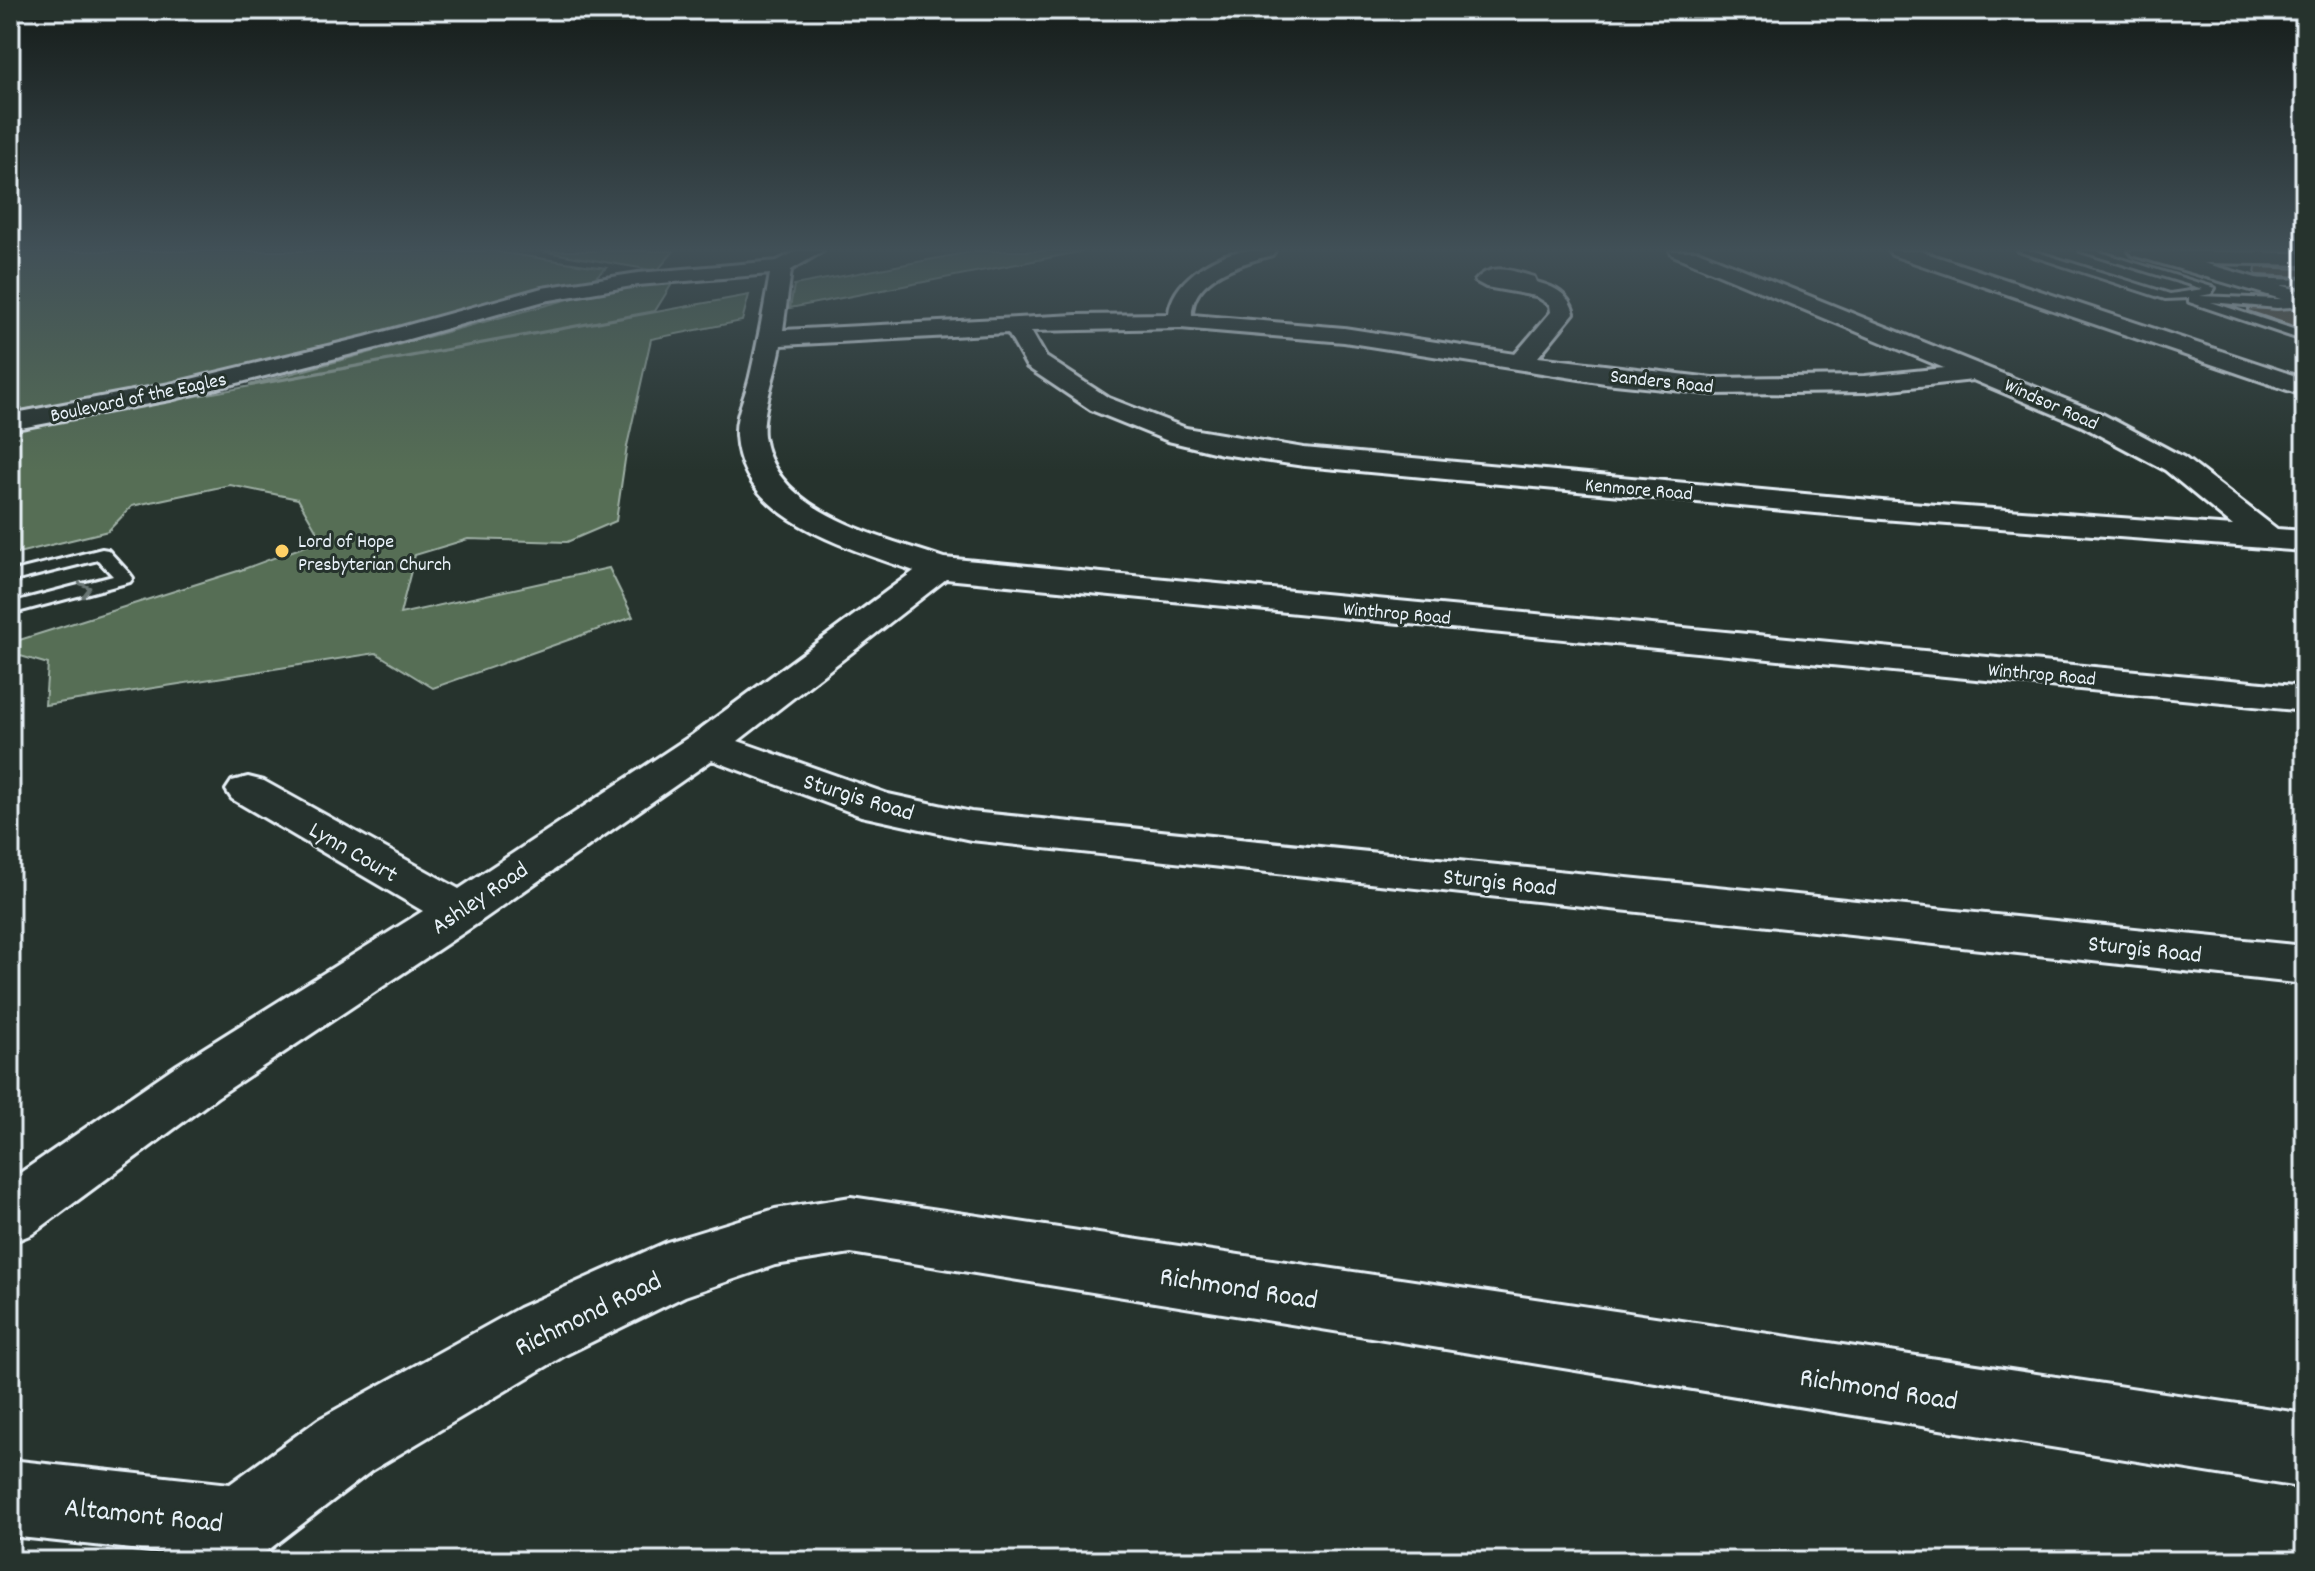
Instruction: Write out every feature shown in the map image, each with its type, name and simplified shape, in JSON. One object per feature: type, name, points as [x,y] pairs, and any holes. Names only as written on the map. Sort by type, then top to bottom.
[{"type":"street","name":"Boulevard of the Eagles","points":[[10,422],[170,392],[436,324]]},
{"type":"street","name":"Winthrop Road","points":[[773,324],[750,435],[757,466],[775,490],[798,512],[820,525],[939,568],[2305,699]]},
{"type":"street","name":"Sanders Road","points":[[771,338],[1044,324]]},
{"type":"street","name":"Sanders Road","points":[[1219,324],[1344,335],[1605,375],[1743,386],[1865,384],[1981,372]]},
{"type":"street","points":[[1522,361],[1553,324]]},
{"type":"street","name":"Windsor Road","points":[[1862,324],[2092,420],[2148,448],[2175,464],[2269,539]]},
{"type":"street","points":[[2116,324],[2305,388]]},
{"type":"street","name":"Kenmore Road","points":[[1016,325],[1036,362],[1100,404],[1178,435],[1222,445],[1304,457],[1882,510],[2305,541]]},
{"type":"street","name":"Ashley Road","points":[[10,1215],[197,1081],[460,911],[707,744],[939,568]]},
{"type":"street","name":"Sturgis Road","points":[[707,744],[877,806],[971,826],[2305,965]]},
{"type":"street","name":"Lynn Court","points":[[248,790],[460,911]]},
{"type":"street","name":"Richmond Road","points":[[242,1542],[345,1445],[543,1331],[667,1272],[775,1237],[851,1225],[2305,1451]]},
{"type":"street","name":"Altamont Road","points":[[10,1498],[242,1542]]},
{"type":"lane","points":[[2265,324],[2305,337]]},
{"type":"lane","points":[[10,577],[102,554],[124,578],[10,609]]},
{"type":"green space","points":[[10,324],[413,324],[337,347],[182,382],[10,412]]},
{"type":"green space","points":[[475,324],[582,324],[249,385]]},
{"type":"green space","points":[[589,324],[725,324],[651,339],[627,446],[616,521],[567,542],[468,539],[415,555],[400,614],[609,568],[633,617],[433,688],[376,653],[45,705],[48,664],[10,653],[10,643],[241,570],[322,540],[298,499],[230,485],[132,506],[108,531],[10,555],[10,430]]},
{"type":"building","points":[[2288,324],[2305,324],[2305,330]]},
{"type":"place","name":"Lord of Hope Presbyterian Church","points":[[282,551]]}]
